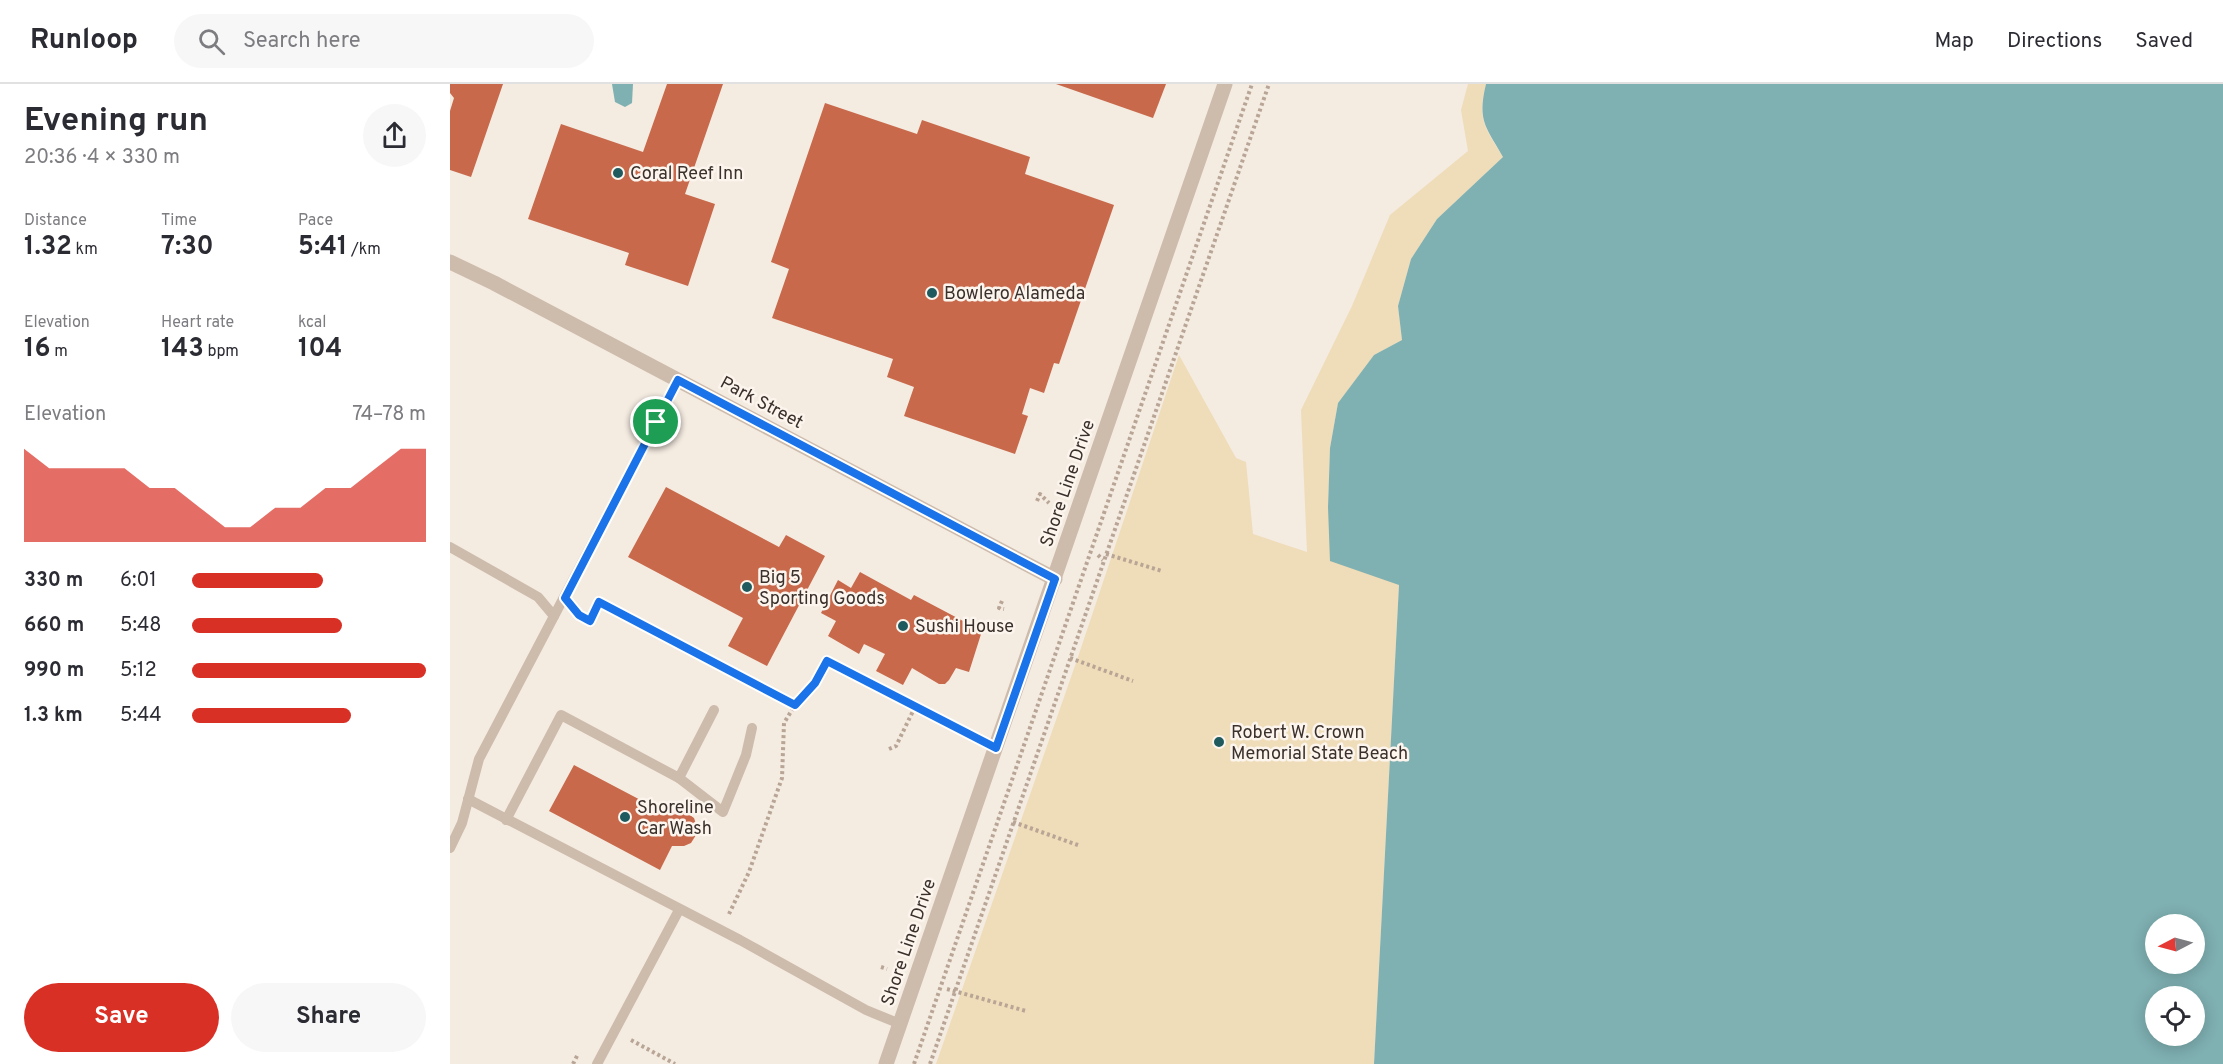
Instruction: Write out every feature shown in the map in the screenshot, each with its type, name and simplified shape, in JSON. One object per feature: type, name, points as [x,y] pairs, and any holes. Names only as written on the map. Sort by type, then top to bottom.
[{"type":"street","name":"Shore Line Drive","points":[[886,1064],[1225,84]]},
{"type":"street","name":"Park Street","points":[[450,262],[494,283],[1055,579]]},
{"type":"lane","points":[[450,848],[462,823],[479,759],[678,380]]},
{"type":"lane","points":[[450,548],[538,597],[554,616]]},
{"type":"lane","points":[[679,778],[714,710]]},
{"type":"lane","points":[[506,820],[561,715],[679,778],[723,812],[747,755],[752,729]]},
{"type":"lane","points":[[468,799],[722,931],[866,1010],[900,1024]]},
{"type":"lane","points":[[597,1064],[679,910]]},
{"type":"path","points":[[914,1064],[1252,84]]},
{"type":"path","points":[[930,1064],[1269,84]]},
{"type":"path","points":[[1037,501],[1040,494],[1049,504]]},
{"type":"path","points":[[1106,554],[1162,572]]},
{"type":"path","points":[[1098,555],[1103,560]]},
{"type":"path","points":[[565,598],[579,615],[590,621],[599,602],[795,705]]},
{"type":"path","points":[[1002,601],[999,608],[1004,609]]},
{"type":"path","points":[[1073,629],[1079,631]]},
{"type":"path","points":[[1070,658],[1133,681]]},
{"type":"path","points":[[722,931],[749,872],[783,778],[784,723],[795,705],[815,683],[827,661],[996,748]]},
{"type":"path","points":[[889,749],[896,746],[915,706]]},
{"type":"path","points":[[1013,822],[1078,845]]},
{"type":"path","points":[[881,967],[888,969]]},
{"type":"path","points":[[947,989],[1026,1011]]},
{"type":"sand","name":"Robert W. Crown Memorial State Beach","points":[[1468,84],[1486,84],[1482,107],[1484,123],[1503,157],[1437,219],[1411,259],[1398,306],[1402,340],[1374,355],[1338,403],[1330,448],[1328,507],[1399,585],[1374,1064],[936,1064],[1077,660],[1179,355],[1236,458],[1246,462],[1253,534],[1307,552],[1301,410],[1352,306],[1390,215],[1468,151],[1461,110]]},
{"type":"water","points":[[612,84],[633,84],[632,103],[625,107],[615,102]]},
{"type":"water","points":[[1486,84],[2223,84],[2223,1064],[1374,1064],[1399,585],[1330,561],[1328,507],[1330,448],[1338,403],[1374,355],[1402,340],[1398,306],[1411,259],[1437,219],[1503,157],[1485,123],[1482,107]]},
{"type":"building","points":[[450,84],[503,84],[471,177],[450,170],[450,111],[454,98],[450,93]]},
{"type":"building","name":"Coral Reef Inn","points":[[667,84],[723,84],[685,194],[715,204],[688,286],[625,265],[629,253],[528,219],[561,124],[643,152]]},
{"type":"building","points":[[1056,84],[1166,84],[1153,118]]},
{"type":"building","name":"Bowlero Alameda","points":[[825,103],[917,134],[922,120],[1030,157],[1025,174],[1114,205],[1059,364],[1054,363],[1044,393],[1030,388],[1022,414],[1028,416],[1015,454],[904,416],[914,387],[887,377],[893,359],[772,318],[789,269],[771,262]]},
{"type":"building","name":"Big 5 Sporting Goods","points":[[666,487],[779,547],[786,535],[825,556],[767,666],[728,646],[743,618],[628,557]]},
{"type":"building","name":"Sushi House","points":[[860,572],[911,600],[914,595],[982,631],[969,672],[956,668],[945,684],[939,684],[912,668],[903,685],[876,671],[885,654],[864,644],[859,654],[828,636],[836,621],[821,613],[838,580],[851,588]]},
{"type":"building","name":"Shoreline Car Wash","points":[[574,765],[669,815],[687,813],[694,818],[697,827],[696,835],[691,843],[684,846],[672,846],[660,870],[549,811]]},
{"type":"place","name":"Coral Reef Inn","points":[[618,173]]},
{"type":"place","name":"Bowlero Alameda","points":[[932,293]]},
{"type":"place","name":"Big 5 Sporting Goods","points":[[747,587]]},
{"type":"place","name":"Sushi House","points":[[903,626]]},
{"type":"place","name":"Robert W. Crown Memorial State Beach","points":[[1219,742]]},
{"type":"place","name":"Shoreline Car Wash","points":[[625,817]]},
{"type":"route","points":[[678,380],[1055,579],[996,748],[827,661],[815,683],[795,705],[599,602],[590,621],[579,615],[565,598],[656,422],[678,380]]}]
